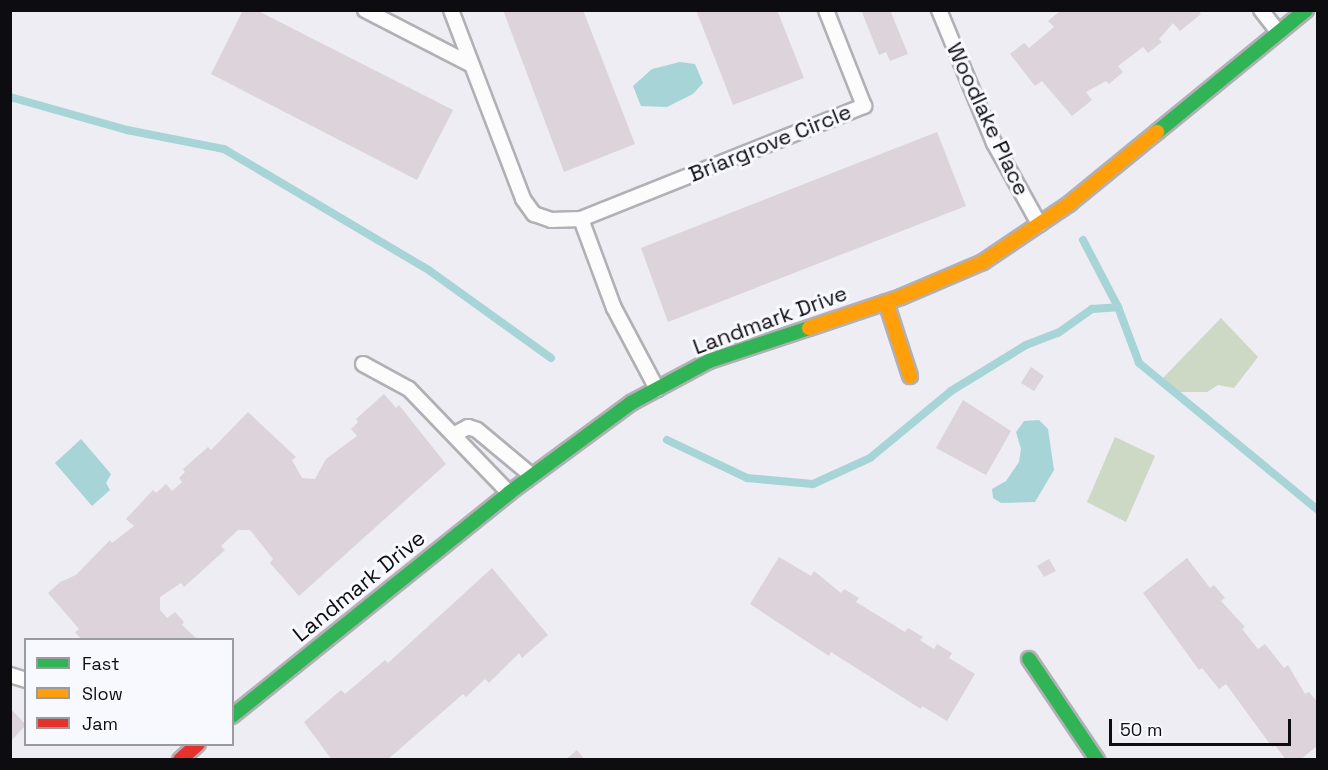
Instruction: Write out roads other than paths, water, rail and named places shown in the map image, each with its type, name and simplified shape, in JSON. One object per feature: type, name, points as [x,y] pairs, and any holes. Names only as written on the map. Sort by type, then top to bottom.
[{"type":"street","name":"Landmark Drive","points":[[234,714],[508,493],[588,432],[657,389],[709,361],[886,302],[960,274],[1040,226],[1306,10]]},
{"type":"street","points":[[886,302],[910,376]]},
{"type":"street","points":[[1029,659],[1097,759]]},
{"type":"street","points":[[180,759],[196,746]]},
{"type":"lane","points":[[365,10],[470,64]]},
{"type":"lane","name":"Briargrove Circle","points":[[451,10],[523,199],[534,214],[551,220],[581,219],[864,106],[826,10]]},
{"type":"lane","name":"Woodlake Place","points":[[939,10],[994,143],[1040,226]]},
{"type":"lane","points":[[1261,10],[1278,32]]},
{"type":"lane","points":[[581,219],[614,308],[657,389]]},
{"type":"lane","points":[[363,364],[409,389],[455,434],[508,493]]},
{"type":"lane","points":[[455,434],[468,427],[477,430],[531,475]]},
{"type":"water","points":[[680,62],[695,64],[703,83],[693,94],[667,107],[641,106],[633,86],[652,69]]},
{"type":"water","points":[[1039,420],[1048,429],[1054,470],[1035,502],[1001,503],[993,498],[992,489],[1006,481],[1019,462],[1021,449],[1016,432],[1024,421]]},
{"type":"water","points":[[81,439],[111,474],[106,483],[110,490],[92,506],[55,463]]},
{"type":"waterway","points":[[10,97],[127,130],[224,149],[430,271],[551,358]]},
{"type":"waterway","points":[[1083,240],[1118,307],[1139,363],[1318,510]]},
{"type":"waterway","points":[[667,440],[747,478],[813,484],[870,458],[951,391],[1026,345],[1058,333],[1092,309],[1118,307]]}]
